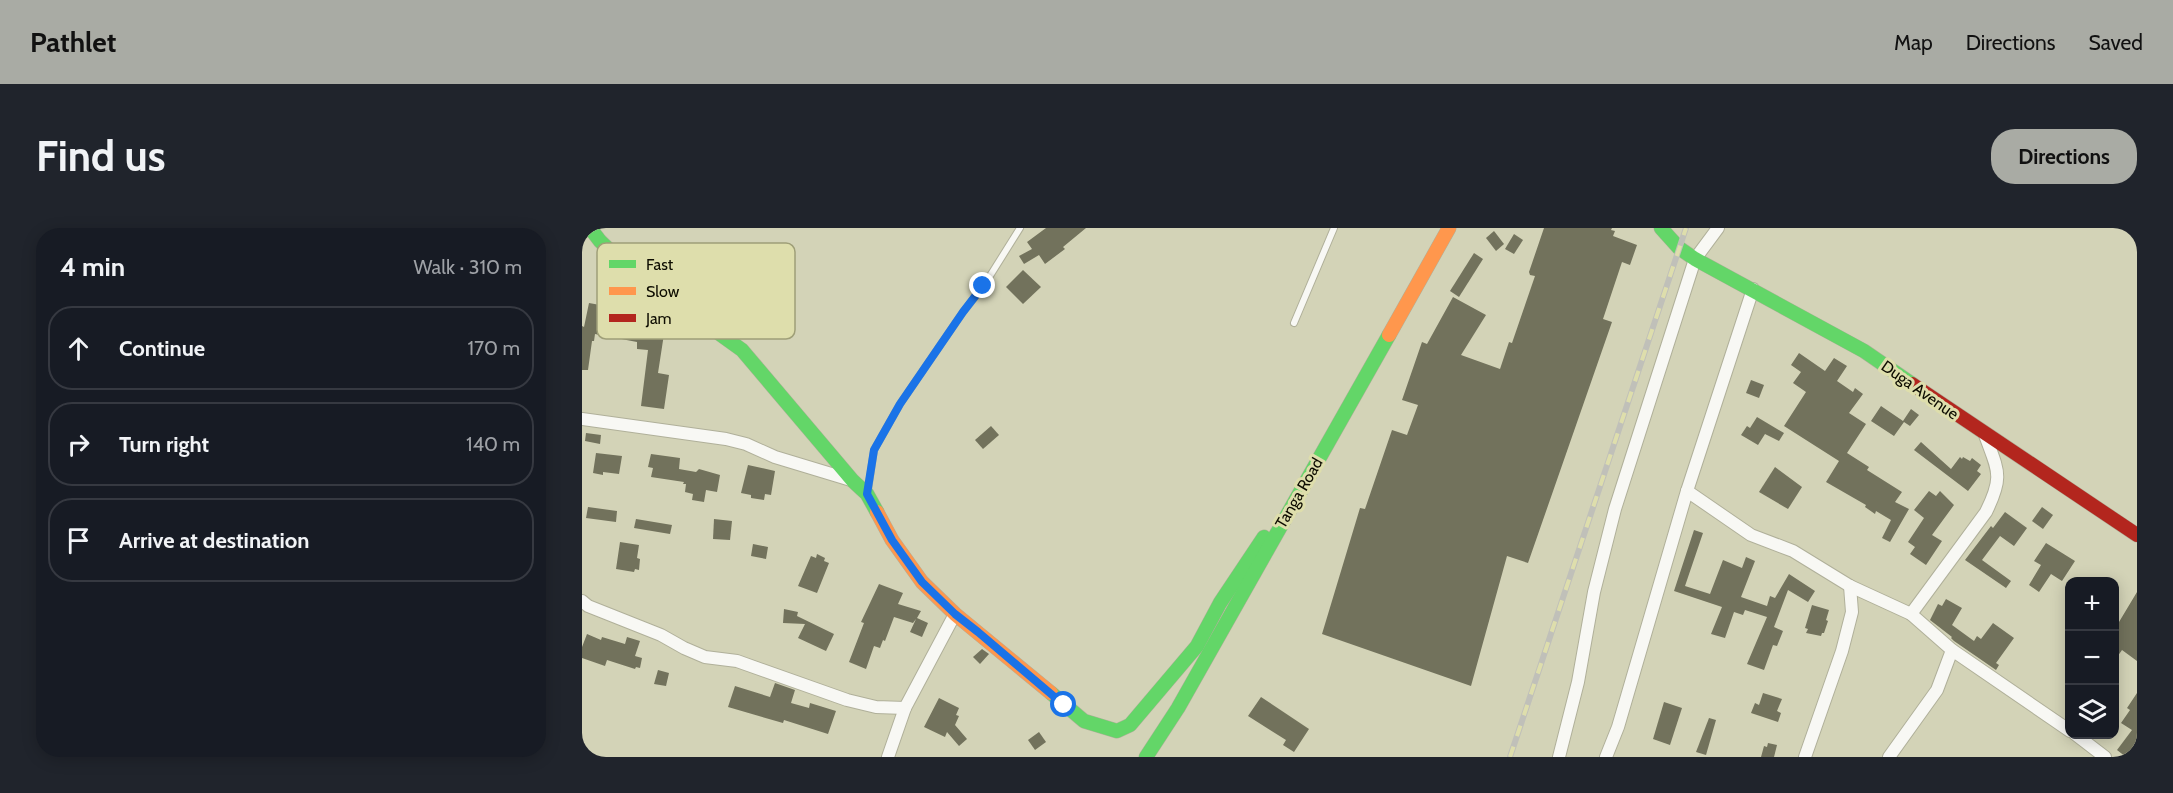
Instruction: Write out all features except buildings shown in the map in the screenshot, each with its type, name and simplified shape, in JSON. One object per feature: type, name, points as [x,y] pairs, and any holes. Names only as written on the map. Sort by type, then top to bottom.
[{"type":"main road","points":[[590,228],[602,243]]},
{"type":"main road","name":"Tanga Road","points":[[1146,757],[1178,708],[1449,228]]},
{"type":"main road","name":"Duga Avenue","points":[[1661,228],[1679,248],[1695,260],[1754,289],[1864,351],[1985,435],[2137,535]]},
{"type":"main road","points":[[727,339],[742,350],[853,481],[867,494],[892,540],[922,582],[955,614],[1084,721],[1100,728],[1117,731],[1130,726],[1197,646],[1220,603],[1265,537],[1297,497]]},
{"type":"street","points":[[1559,757],[1578,682],[1594,592],[1615,509],[1695,260],[1718,228]]},
{"type":"street","points":[[1606,757],[1618,726],[1687,491],[1754,289]]},
{"type":"street","points":[[582,419],[726,439],[746,444],[775,458],[853,481]]},
{"type":"street","points":[[1911,614],[1986,512],[1995,495],[1999,473],[1985,435]]},
{"type":"street","points":[[1687,491],[1751,535],[1793,551],[1850,586],[1911,614],[1952,651],[2065,727]]},
{"type":"street","points":[[1805,757],[1842,651],[1852,612],[1850,586]]},
{"type":"street","points":[[582,601],[588,606],[661,635],[705,657],[737,661],[847,700],[876,707],[905,708]]},
{"type":"street","points":[[888,757],[905,708],[955,614]]},
{"type":"street","points":[[1889,757],[1936,690],[1952,651]]},
{"type":"street","points":[[2080,739],[2105,757]]},
{"type":"lane","points":[[867,494],[874,450],[900,404],[983,286],[1020,228]]},
{"type":"lane","points":[[1294,323],[1334,228]]},
{"type":"railway","points":[[1510,757],[1686,228]]},
{"type":"traffic: fast","points":[[590,228],[602,243]]},
{"type":"traffic: fast","points":[[1661,228],[1679,248],[1695,259],[1864,351],[1912,384]]},
{"type":"traffic: fast","points":[[1146,757],[1178,708],[1389,335]]},
{"type":"traffic: fast","points":[[727,339],[742,350],[853,481],[867,494],[877,512]]},
{"type":"traffic: fast","points":[[1051,693],[1084,721],[1117,731],[1130,725],[1197,646],[1220,603],[1264,537]]},
{"type":"traffic: slow","points":[[1389,335],[1449,228]]},
{"type":"traffic: slow","points":[[877,512],[892,540],[922,582],[955,614],[1051,693]]},
{"type":"traffic: jam","points":[[1912,384],[2137,535]]},
{"type":"route","points":[[983,286],[914,381],[874,450],[867,494],[892,540],[922,582],[955,614],[1064,705]]}]
